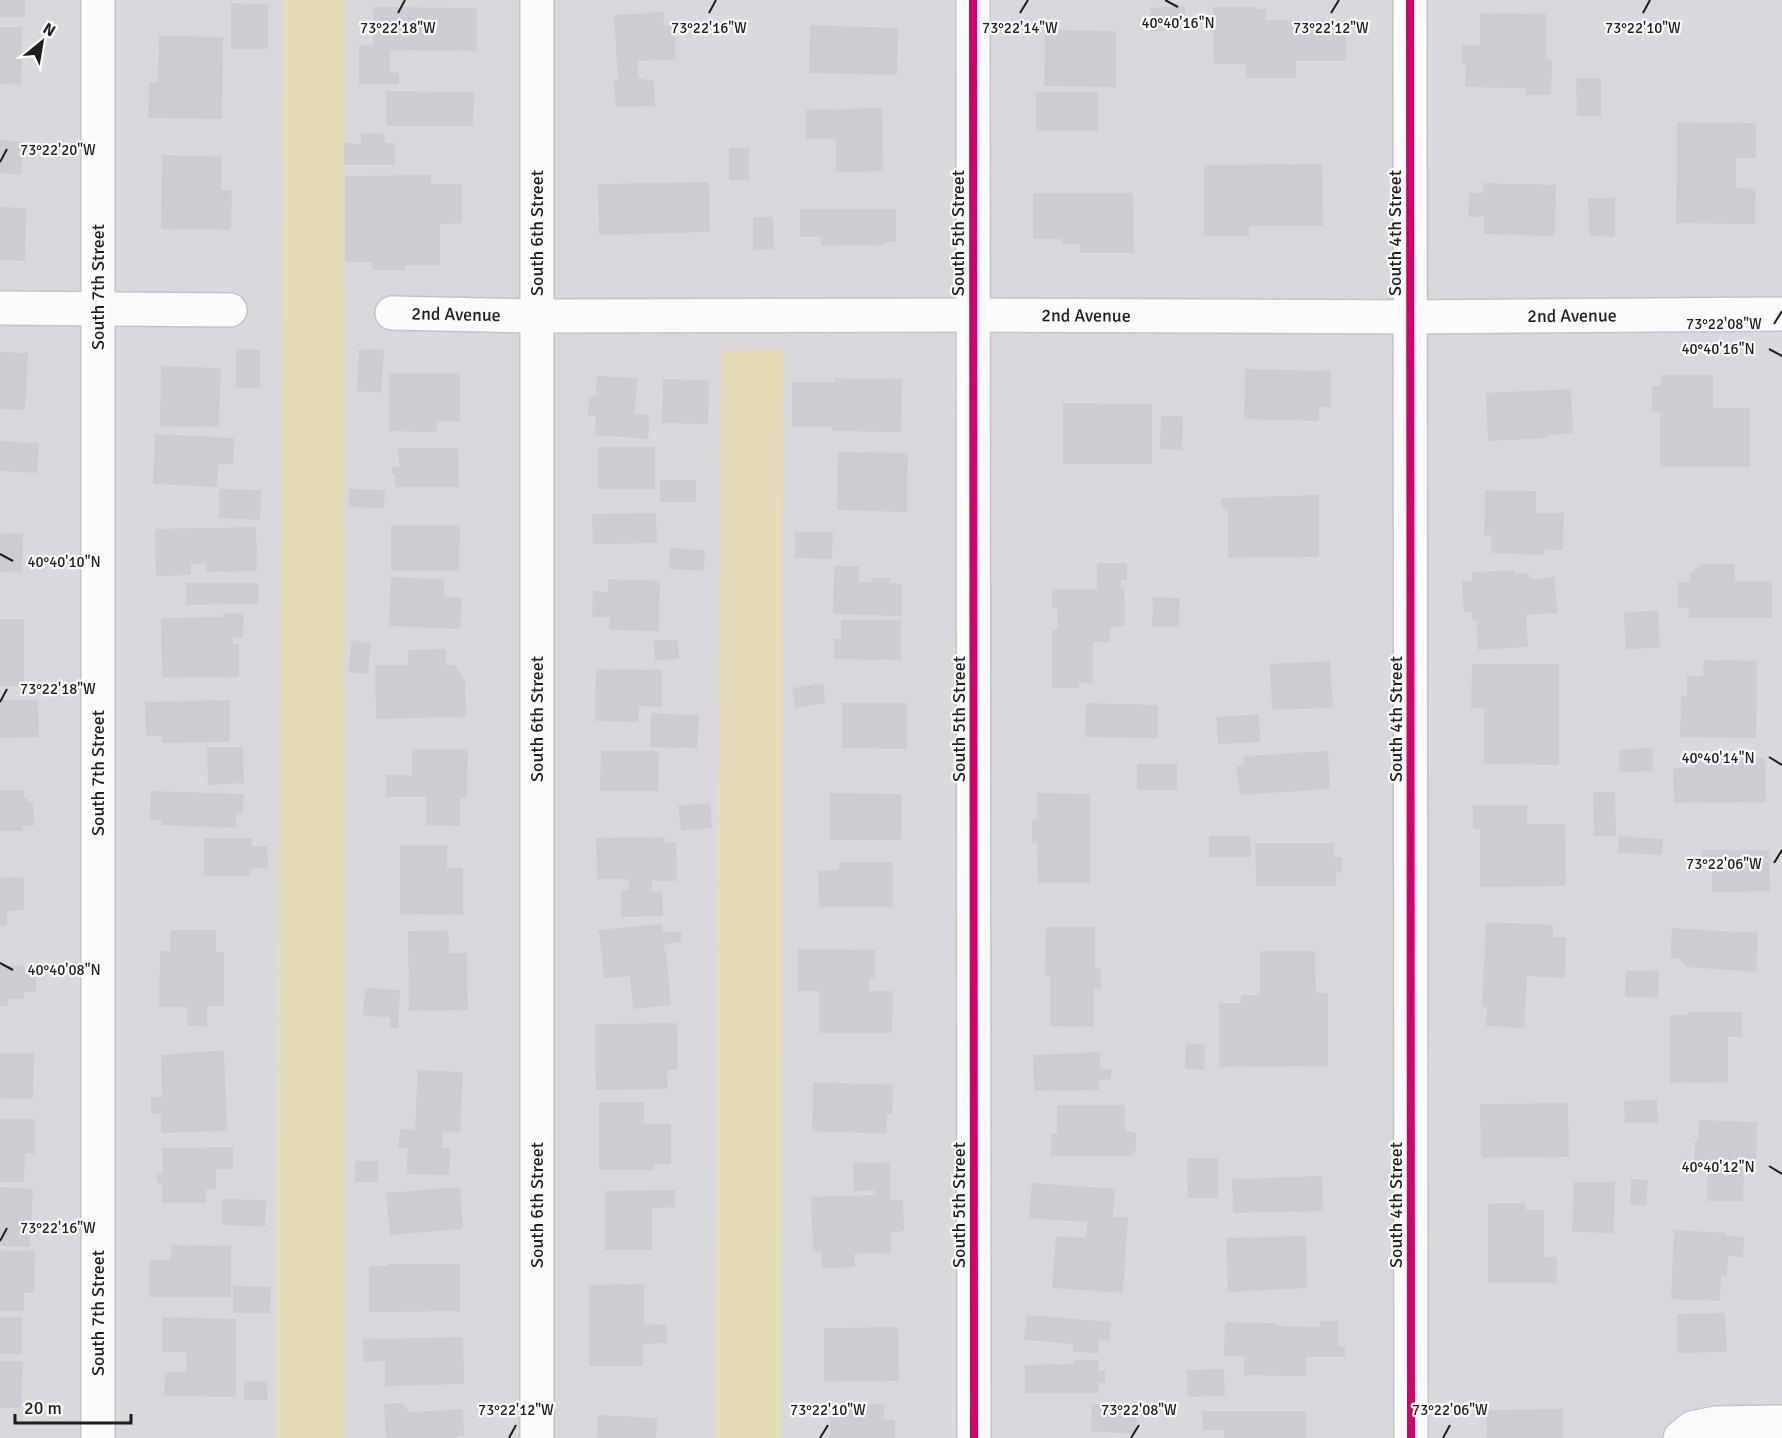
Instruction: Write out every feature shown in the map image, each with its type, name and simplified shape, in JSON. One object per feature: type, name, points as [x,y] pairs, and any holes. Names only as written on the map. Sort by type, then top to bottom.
[{"type":"street","name":"South 7th Street","points":[[98,0],[98,1438]]},
{"type":"street","name":"South 6th Street","points":[[537,0],[537,1438]]},
{"type":"street","name":"South 5th Street","points":[[973,0],[974,1438]]},
{"type":"street","name":"South 4th Street","points":[[1410,0],[1411,1438]]},
{"type":"street","points":[[0,309],[230,310]]},
{"type":"street","name":"2nd Avenue","points":[[392,313],[537,316],[1410,317],[1782,314]]},
{"type":"street","points":[[1680,1438],[1692,1428],[1716,1423],[1782,1422]]},
{"type":"shaded area","points":[[0,0],[1782,0],[1782,1438],[0,1438]]},
{"type":"shaded area","points":[[283,0],[343,0],[343,1438],[276,1438]]},
{"type":"shaded area","points":[[783,350],[780,1438],[716,1438],[720,351]]},
{"type":"building","points":[[0,0],[25,0],[25,17],[0,17]]},
{"type":"building","points":[[231,3],[268,4],[268,49],[231,49]]},
{"type":"building","points":[[1185,6],[1186,30],[1151,32],[1150,8]]},
{"type":"building","points":[[373,7],[477,8],[477,51],[390,50],[390,73],[399,72],[399,84],[359,84],[359,45],[373,45]]},
{"type":"building","points":[[1213,7],[1266,9],[1266,20],[1346,20],[1346,61],[1296,61],[1296,78],[1246,78],[1246,64],[1214,64]]},
{"type":"building","points":[[663,12],[664,25],[674,25],[676,60],[638,61],[638,78],[654,81],[655,106],[616,107],[614,80],[618,80],[614,15]]},
{"type":"building","points":[[1480,13],[1546,14],[1546,59],[1552,60],[1551,95],[1526,95],[1526,88],[1465,87],[1466,65],[1462,65],[1462,45],[1480,45]]},
{"type":"building","points":[[810,25],[898,28],[897,75],[809,73]]},
{"type":"building","points":[[0,27],[22,27],[21,85],[0,84]]},
{"type":"building","points":[[1045,30],[1116,31],[1116,87],[1044,86]]},
{"type":"building","points":[[159,36],[223,37],[222,119],[148,118],[149,82],[158,82]]},
{"type":"building","points":[[1576,78],[1601,78],[1601,116],[1577,116]]},
{"type":"building","points":[[386,91],[474,92],[473,126],[386,126]]},
{"type":"building","points":[[1036,92],[1098,92],[1098,131],[1036,131]]},
{"type":"building","points":[[882,108],[883,171],[836,172],[836,139],[806,139],[806,110]]},
{"type":"building","points":[[1677,122],[1756,123],[1756,158],[1736,158],[1736,188],[1756,189],[1755,224],[1676,223]]},
{"type":"building","points":[[384,133],[385,143],[395,143],[395,165],[344,165],[344,143],[361,144],[361,134]]},
{"type":"building","points":[[0,140],[24,142],[21,175],[0,173]]},
{"type":"building","points":[[729,148],[749,148],[749,180],[729,180]]},
{"type":"building","points":[[162,155],[222,157],[221,190],[232,190],[231,230],[161,229]]},
{"type":"building","points":[[1322,164],[1323,226],[1249,226],[1249,236],[1204,236],[1204,165]]},
{"type":"building","points":[[431,175],[431,184],[462,184],[462,223],[440,224],[440,265],[405,265],[405,270],[373,270],[372,262],[345,262],[345,176]]},
{"type":"building","points":[[709,182],[710,232],[599,235],[598,184]]},
{"type":"building","points":[[1483,183],[1556,185],[1555,236],[1484,234],[1484,217],[1468,217],[1469,193],[1483,193]]},
{"type":"building","points":[[1033,193],[1133,193],[1134,253],[1080,253],[1080,244],[1061,244],[1061,239],[1033,239]]},
{"type":"building","points":[[1588,198],[1615,198],[1615,237],[1589,236]]},
{"type":"building","points":[[0,207],[26,208],[25,261],[0,260]]},
{"type":"building","points":[[800,209],[896,209],[896,242],[884,242],[884,245],[821,246],[821,237],[800,237]]},
{"type":"building","points":[[753,217],[773,217],[774,249],[753,250]]},
{"type":"building","points":[[236,349],[260,350],[260,388],[236,388]]},
{"type":"building","points":[[359,349],[384,350],[381,393],[357,391]]},
{"type":"building","points":[[0,352],[28,353],[25,410],[0,409]]},
{"type":"building","points":[[161,366],[221,368],[219,427],[160,426]]},
{"type":"building","points":[[1245,369],[1331,371],[1331,407],[1319,407],[1319,421],[1244,419]]},
{"type":"building","points":[[389,373],[460,373],[460,422],[437,421],[437,432],[389,431]]},
{"type":"building","points":[[1661,375],[1713,375],[1713,408],[1750,408],[1750,467],[1660,467],[1660,412],[1652,412],[1652,386],[1661,386]]},
{"type":"building","points":[[597,376],[637,378],[635,414],[649,415],[648,439],[595,435],[596,416],[588,416],[589,396],[596,396]]},
{"type":"building","points":[[834,378],[902,379],[901,432],[832,431],[832,427],[792,427],[792,382],[835,382]]},
{"type":"building","points":[[663,379],[709,380],[708,424],[662,423]]},
{"type":"building","points":[[1571,389],[1573,433],[1549,435],[1549,438],[1488,441],[1486,393]]},
{"type":"building","points":[[1063,403],[1152,404],[1152,464],[1063,464]]},
{"type":"building","points":[[1161,416],[1183,416],[1182,450],[1160,449]]},
{"type":"building","points":[[155,434],[234,438],[233,464],[218,464],[217,487],[153,484]]},
{"type":"building","points":[[0,441],[39,443],[37,473],[0,471]]},
{"type":"building","points":[[598,447],[655,447],[655,489],[598,489]]},
{"type":"building","points":[[398,448],[458,448],[459,487],[395,487],[395,474],[392,474],[392,467],[399,467]]},
{"type":"building","points":[[838,452],[908,453],[907,512],[837,510]]},
{"type":"building","points":[[660,480],[696,480],[696,502],[660,502]]},
{"type":"building","points":[[219,489],[261,490],[260,520],[219,518]]},
{"type":"building","points":[[349,489],[385,490],[384,508],[348,507]]},
{"type":"building","points":[[1485,490],[1536,491],[1536,513],[1564,513],[1563,550],[1545,550],[1544,555],[1491,553],[1491,535],[1484,535]]},
{"type":"building","points":[[1319,495],[1319,557],[1228,558],[1228,509],[1222,509],[1221,498]]},
{"type":"building","points":[[656,513],[657,543],[593,544],[592,514]]},
{"type":"building","points":[[391,525],[460,525],[459,571],[391,571]]},
{"type":"building","points":[[256,527],[257,571],[206,572],[206,563],[191,564],[191,575],[156,576],[155,529]]},
{"type":"building","points":[[795,532],[833,532],[832,559],[795,558]]},
{"type":"building","points":[[0,533],[23,534],[22,573],[0,572]]},
{"type":"building","points":[[670,548],[705,550],[704,571],[669,569]]},
{"type":"building","points":[[1097,563],[1127,563],[1127,580],[1121,580],[1121,588],[1124,588],[1125,626],[1110,627],[1110,642],[1093,642],[1093,683],[1079,683],[1079,688],[1052,688],[1052,629],[1058,628],[1057,607],[1052,607],[1052,589],[1097,589]]},
{"type":"building","points":[[1702,564],[1734,564],[1735,581],[1772,581],[1772,618],[1688,618],[1689,608],[1678,607],[1678,582],[1690,582],[1690,573]]},
{"type":"building","points":[[834,566],[859,566],[859,582],[872,582],[872,578],[890,578],[890,583],[902,584],[902,616],[833,614]]},
{"type":"building","points":[[1514,570],[1515,574],[1528,573],[1532,579],[1555,577],[1557,613],[1526,615],[1528,647],[1478,650],[1476,620],[1472,620],[1472,612],[1464,613],[1462,581],[1472,581],[1472,572]]},
{"type":"building","points":[[391,577],[444,579],[444,597],[462,598],[460,629],[389,626]]},
{"type":"building","points":[[608,579],[660,581],[659,631],[609,630],[610,617],[592,617],[593,591],[608,592]]},
{"type":"building","points":[[186,583],[258,583],[259,604],[186,605]]},
{"type":"building","points":[[1153,597],[1180,598],[1179,627],[1152,627]]},
{"type":"building","points":[[1658,610],[1660,647],[1626,650],[1624,613]]},
{"type":"building","points":[[223,613],[244,613],[243,638],[233,638],[233,644],[239,644],[239,677],[162,678],[161,618],[223,617]]},
{"type":"building","points":[[0,619],[24,619],[24,686],[0,686]]},
{"type":"building","points":[[841,620],[901,620],[901,660],[834,659],[834,639],[841,639]]},
{"type":"building","points":[[352,640],[371,643],[368,674],[348,672]]},
{"type":"building","points":[[654,640],[678,640],[679,659],[655,660]]},
{"type":"building","points":[[446,649],[446,665],[455,665],[465,680],[466,717],[376,719],[375,665],[408,665],[408,650]]},
{"type":"building","points":[[1704,660],[1757,661],[1756,738],[1680,737],[1681,696],[1687,696],[1687,676],[1703,676]]},
{"type":"building","points":[[1330,661],[1333,708],[1272,710],[1270,664]]},
{"type":"building","points":[[1472,664],[1559,664],[1559,765],[1484,764],[1484,708],[1471,708]]},
{"type":"building","points":[[596,669],[662,670],[662,707],[639,706],[638,722],[595,721]]},
{"type":"building","points":[[823,683],[826,703],[795,708],[792,688]]},
{"type":"building","points":[[0,700],[38,700],[39,737],[0,738]]},
{"type":"building","points":[[230,700],[230,742],[162,743],[162,736],[146,736],[145,702]]},
{"type":"building","points":[[842,703],[907,703],[907,749],[842,748]]},
{"type":"building","points":[[1086,703],[1158,705],[1158,738],[1085,737]]},
{"type":"building","points":[[651,713],[699,715],[697,748],[650,747]]},
{"type":"building","points":[[1259,714],[1260,742],[1218,744],[1216,717]]},
{"type":"building","points":[[207,747],[243,747],[244,783],[208,785]]},
{"type":"building","points":[[1652,748],[1653,771],[1620,772],[1619,750]]},
{"type":"building","points":[[412,749],[468,749],[467,797],[460,798],[460,826],[426,825],[426,797],[386,797],[386,775],[412,775]]},
{"type":"building","points":[[601,751],[659,751],[658,791],[600,791]]},
{"type":"building","points":[[1328,751],[1330,789],[1240,795],[1236,766],[1244,765],[1244,756]]},
{"type":"building","points":[[1694,758],[1765,758],[1766,802],[1674,803],[1673,768],[1694,767]]},
{"type":"building","points":[[1137,764],[1177,764],[1177,790],[1137,790]]},
{"type":"building","points":[[0,790],[24,790],[24,798],[28,798],[26,801],[33,802],[34,826],[23,826],[23,831],[0,831]]},
{"type":"building","points":[[151,791],[244,794],[243,813],[236,813],[236,828],[161,825],[162,820],[150,820]]},
{"type":"building","points":[[1593,792],[1615,792],[1616,836],[1594,836]]},
{"type":"building","points":[[830,793],[902,794],[901,840],[830,840]]},
{"type":"building","points":[[1037,793],[1090,794],[1090,883],[1038,883],[1037,843],[1032,843],[1032,821],[1037,818]]},
{"type":"building","points":[[710,803],[712,828],[681,831],[678,806]]},
{"type":"building","points":[[1473,805],[1527,805],[1527,824],[1565,824],[1566,886],[1480,887],[1480,829],[1473,829]]},
{"type":"building","points":[[1209,836],[1250,836],[1251,857],[1209,857]]},
{"type":"building","points":[[1619,836],[1663,839],[1662,855],[1618,853]]},
{"type":"building","points":[[665,837],[665,843],[676,842],[677,881],[652,881],[652,892],[662,891],[663,916],[621,917],[621,891],[629,890],[628,879],[597,879],[596,838]]},
{"type":"building","points":[[204,838],[252,838],[252,846],[267,846],[268,868],[251,869],[251,876],[204,876]]},
{"type":"building","points":[[1255,843],[1334,843],[1334,857],[1342,857],[1342,873],[1336,872],[1336,886],[1256,886]]},
{"type":"building","points":[[400,845],[447,845],[447,868],[463,868],[463,915],[400,914]]},
{"type":"building","points":[[1702,850],[1769,850],[1770,891],[1712,892],[1712,866],[1702,866]]},
{"type":"building","points":[[839,862],[893,862],[893,907],[819,907],[818,871],[839,870]]},
{"type":"building","points":[[24,877],[24,910],[7,911],[7,926],[0,926],[0,878]]},
{"type":"building","points":[[1486,922],[1553,925],[1553,937],[1566,937],[1565,978],[1527,976],[1524,1028],[1486,1026],[1487,1007],[1482,1007]]},
{"type":"building","points":[[662,924],[663,933],[681,931],[682,942],[663,944],[666,953],[671,1005],[633,1009],[630,976],[604,978],[599,930]]},
{"type":"building","points":[[1046,927],[1095,927],[1095,968],[1101,968],[1101,989],[1094,989],[1094,1027],[1050,1026],[1050,976],[1045,976]]},
{"type":"building","points":[[1672,928],[1758,933],[1756,972],[1686,967],[1680,959],[1670,958]]},
{"type":"building","points":[[170,930],[216,930],[216,952],[224,952],[224,1006],[207,1006],[207,1026],[187,1026],[187,1007],[159,1007],[160,951],[170,951]]},
{"type":"building","points":[[448,930],[449,953],[467,953],[468,1010],[409,1011],[408,931]]},
{"type":"building","points":[[798,949],[875,950],[875,979],[869,979],[869,991],[893,991],[892,1033],[819,1033],[819,991],[798,991]]},
{"type":"building","points":[[1260,951],[1315,951],[1316,993],[1328,993],[1328,1066],[1219,1067],[1219,1003],[1241,1003],[1241,995],[1260,995]]},
{"type":"building","points":[[24,965],[25,973],[36,973],[36,992],[24,992],[24,999],[8,999],[8,1006],[0,1006],[0,966]]},
{"type":"building","points":[[1626,970],[1659,971],[1658,998],[1625,997]]},
{"type":"building","points":[[365,988],[400,990],[398,1028],[390,1028],[390,1017],[363,1016]]},
{"type":"building","points":[[1687,1012],[1742,1012],[1742,1037],[1728,1037],[1728,1082],[1670,1083],[1670,1015],[1687,1015]]},
{"type":"building","points":[[677,1023],[678,1070],[667,1070],[668,1089],[596,1090],[595,1024]]},
{"type":"building","points":[[1186,1043],[1205,1044],[1204,1070],[1185,1069]]},
{"type":"building","points":[[224,1050],[227,1131],[161,1133],[161,1114],[151,1114],[151,1097],[162,1097],[161,1055]]},
{"type":"building","points":[[1100,1052],[1100,1069],[1111,1069],[1111,1079],[1099,1080],[1099,1090],[1034,1091],[1033,1055]]},
{"type":"building","points":[[0,1053],[34,1053],[33,1099],[0,1098]]},
{"type":"building","points":[[418,1070],[463,1072],[460,1133],[443,1132],[442,1148],[450,1148],[449,1175],[406,1174],[408,1148],[398,1148],[400,1129],[415,1130]]},
{"type":"building","points":[[813,1082],[893,1085],[892,1114],[887,1114],[886,1134],[812,1131]]},
{"type":"building","points":[[1657,1100],[1658,1123],[1625,1123],[1624,1101]]},
{"type":"building","points":[[599,1102],[644,1102],[644,1124],[671,1124],[671,1164],[654,1164],[654,1170],[599,1170]]},
{"type":"building","points":[[1568,1103],[1569,1157],[1481,1158],[1480,1104]]},
{"type":"building","points":[[1057,1105],[1125,1105],[1125,1132],[1134,1132],[1136,1135],[1136,1150],[1129,1156],[1051,1156],[1051,1134],[1057,1133]]},
{"type":"building","points":[[0,1119],[35,1119],[35,1154],[25,1153],[24,1182],[0,1182]]},
{"type":"building","points":[[1699,1120],[1757,1122],[1756,1168],[1744,1168],[1743,1201],[1707,1201],[1708,1167],[1694,1167]]},
{"type":"building","points":[[233,1147],[233,1169],[216,1169],[216,1189],[206,1190],[206,1203],[162,1203],[162,1183],[157,1183],[156,1173],[163,1173],[162,1148]]},
{"type":"building","points":[[1187,1158],[1218,1158],[1218,1198],[1188,1198]]},
{"type":"building","points":[[355,1161],[378,1161],[378,1182],[355,1182]]},
{"type":"building","points":[[890,1162],[890,1200],[903,1200],[904,1231],[891,1232],[891,1253],[854,1254],[855,1267],[822,1268],[821,1252],[813,1252],[811,1197],[875,1195],[874,1190],[854,1191],[853,1163]]},
{"type":"building","points":[[1322,1176],[1323,1211],[1233,1213],[1232,1179]]},
{"type":"building","points":[[1631,1179],[1648,1180],[1646,1206],[1630,1205]]},
{"type":"building","points":[[1574,1182],[1615,1182],[1614,1233],[1572,1232]]},
{"type":"building","points":[[1032,1183],[1115,1189],[1113,1217],[1128,1217],[1123,1293],[1052,1288],[1056,1236],[1086,1238],[1087,1222],[1029,1218]]},
{"type":"building","points":[[0,1187],[33,1189],[30,1247],[0,1246]]},
{"type":"building","points":[[460,1187],[463,1229],[390,1235],[386,1193]]},
{"type":"building","points":[[675,1190],[675,1207],[652,1208],[652,1250],[605,1250],[605,1191]]},
{"type":"building","points":[[222,1199],[266,1200],[265,1227],[222,1225]]},
{"type":"building","points":[[1525,1203],[1526,1210],[1544,1210],[1544,1257],[1557,1257],[1557,1283],[1488,1283],[1488,1204]]},
{"type":"building","points":[[1674,1230],[1726,1233],[1726,1236],[1744,1237],[1743,1257],[1728,1256],[1727,1276],[1721,1275],[1720,1301],[1671,1299]]},
{"type":"building","points":[[1306,1236],[1307,1288],[1228,1292],[1226,1238]]},
{"type":"building","points":[[171,1245],[231,1246],[231,1297],[149,1297],[149,1260],[171,1260]]},
{"type":"building","points":[[0,1250],[35,1251],[34,1293],[24,1293],[24,1311],[0,1311]]},
{"type":"building","points":[[389,1264],[460,1264],[460,1311],[369,1312],[369,1266],[389,1266]]},
{"type":"building","points":[[644,1284],[644,1325],[667,1324],[667,1343],[643,1344],[643,1366],[589,1366],[589,1285]]},
{"type":"building","points":[[233,1286],[271,1287],[270,1313],[233,1313]]},
{"type":"building","points":[[1725,1313],[1727,1352],[1677,1353],[1677,1314]]},
{"type":"building","points":[[1027,1315],[1111,1322],[1109,1341],[1099,1340],[1098,1354],[1073,1351],[1073,1344],[1024,1340]]},
{"type":"building","points":[[0,1317],[22,1317],[22,1354],[0,1354]]},
{"type":"building","points":[[162,1317],[236,1319],[236,1397],[164,1396],[165,1372],[187,1372],[186,1352],[162,1352]]},
{"type":"building","points":[[1320,1321],[1338,1321],[1338,1346],[1345,1346],[1345,1357],[1306,1357],[1306,1376],[1244,1375],[1244,1356],[1224,1356],[1225,1322],[1320,1327]]},
{"type":"building","points":[[898,1327],[899,1381],[824,1382],[824,1328]]},
{"type":"building","points":[[463,1337],[464,1384],[385,1386],[385,1361],[363,1362],[363,1339]]},
{"type":"building","points":[[1074,1360],[1099,1360],[1098,1371],[1105,1371],[1105,1383],[1098,1383],[1099,1393],[1025,1393],[1025,1365],[1075,1364]]},
{"type":"building","points":[[0,1361],[23,1361],[21,1408],[0,1408]]},
{"type":"building","points":[[1224,1369],[1225,1396],[1188,1397],[1187,1370]]},
{"type":"building","points":[[244,1381],[267,1381],[268,1400],[244,1400]]},
{"type":"building","points":[[402,1403],[409,1412],[463,1409],[464,1436],[457,1436],[457,1438],[386,1438],[384,1404]]},
{"type":"building","points":[[839,1404],[884,1404],[884,1420],[895,1420],[895,1438],[830,1438],[830,1417],[839,1417]]},
{"type":"building","points":[[1092,1404],[1137,1406],[1136,1434],[1091,1431]]},
{"type":"building","points":[[1563,1409],[1563,1438],[1487,1438],[1486,1410]]},
{"type":"building","points":[[1202,1411],[1306,1411],[1306,1438],[1224,1438],[1224,1430],[1203,1430]]},
{"type":"building","points":[[598,1415],[657,1418],[656,1438],[597,1438]]},
{"type":"cycle path","points":[[973,0],[974,1438]]},
{"type":"cycle path","points":[[1410,0],[1411,1438]]}]
